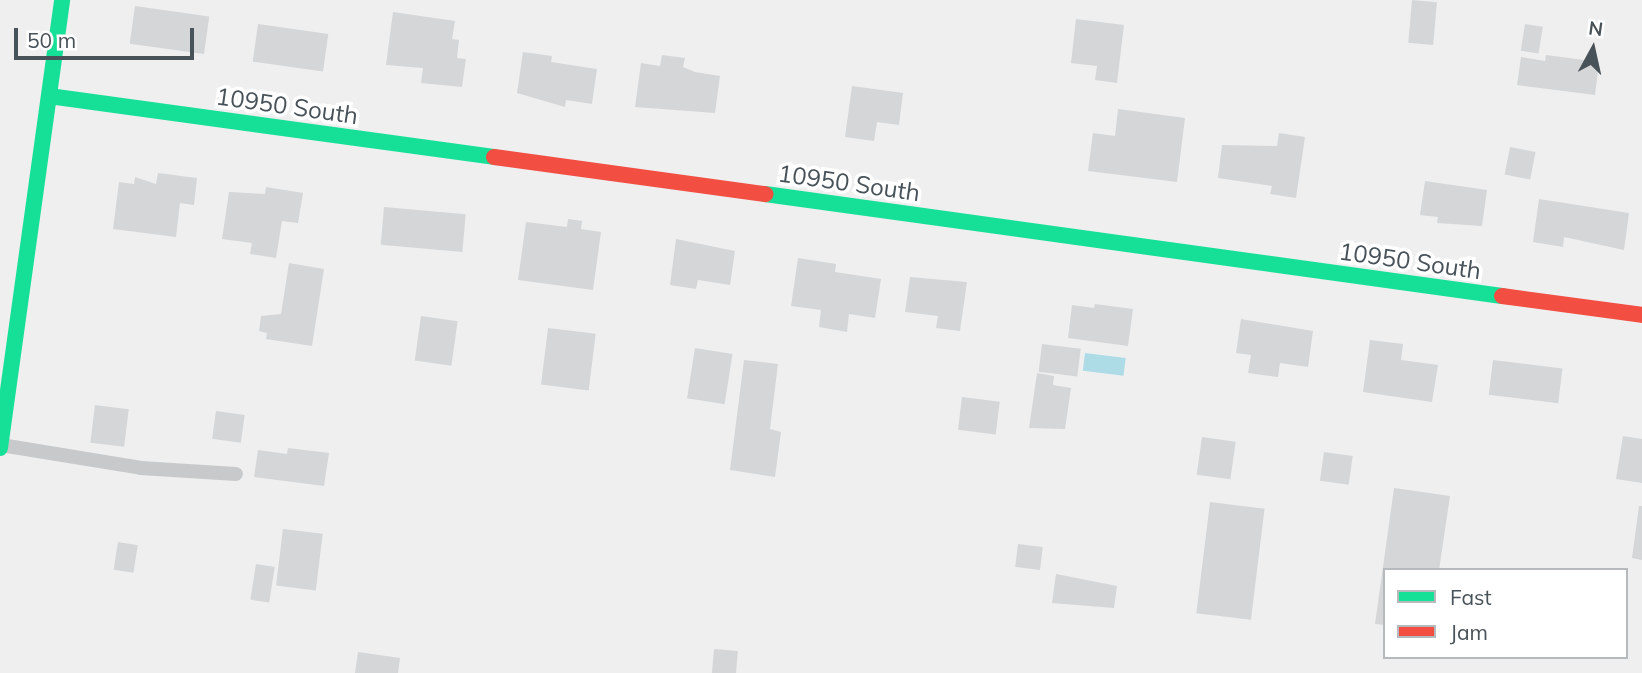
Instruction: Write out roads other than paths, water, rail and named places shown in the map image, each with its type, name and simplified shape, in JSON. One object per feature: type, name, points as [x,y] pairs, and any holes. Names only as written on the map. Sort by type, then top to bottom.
[{"type":"street","points":[[0,446],[62,0]]},
{"type":"street","name":"10950 South","points":[[49,96],[1642,316]]},
{"type":"lane","points":[[0,446],[141,468],[236,474]]},
{"type":"water","points":[[1085,353],[1126,358],[1124,376],[1083,371]]}]
